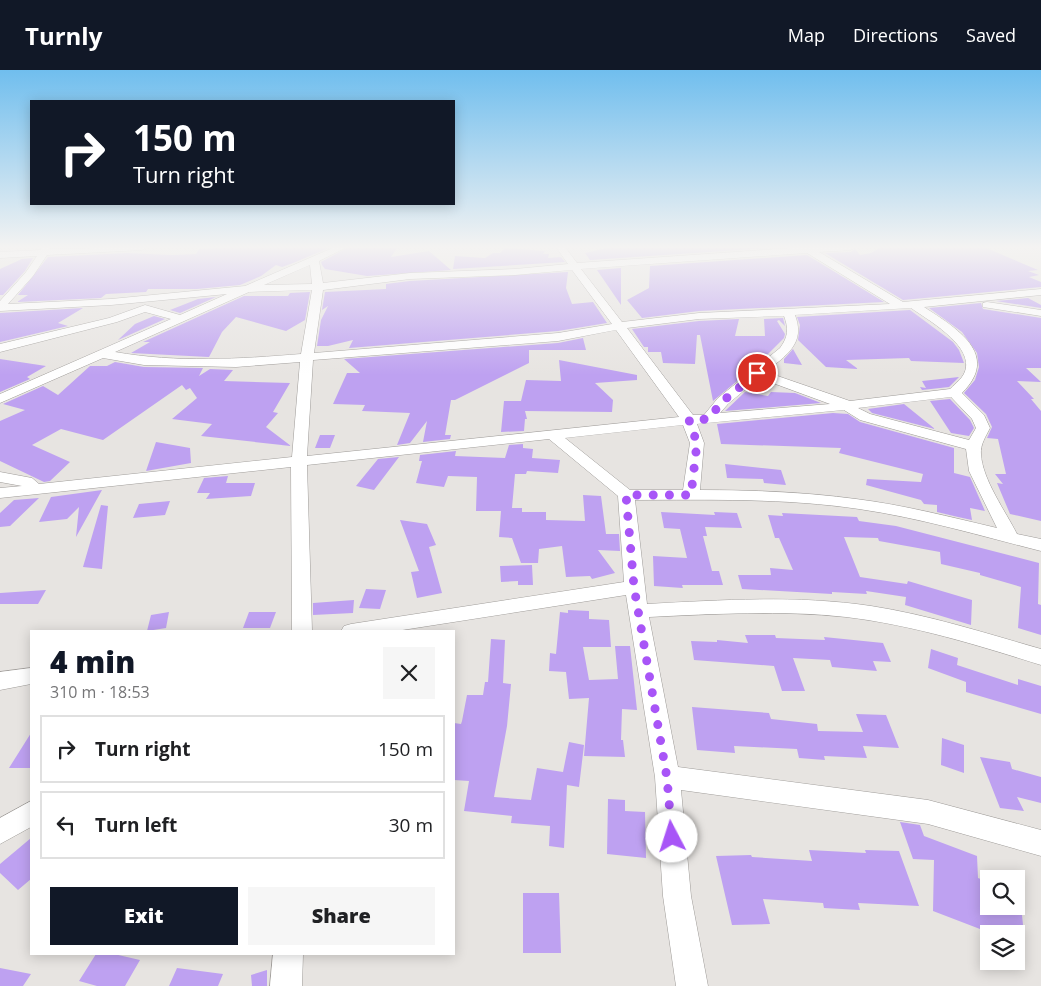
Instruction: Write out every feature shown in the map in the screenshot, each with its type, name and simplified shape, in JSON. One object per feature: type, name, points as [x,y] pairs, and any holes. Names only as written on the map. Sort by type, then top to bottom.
[{"type":"street","points":[[0,308],[16,290]]},
{"type":"street","points":[[0,308],[111,302],[239,290]]},
{"type":"street","points":[[0,400],[246,290]]},
{"type":"street","points":[[302,630],[299,460],[307,358],[318,290]]},
{"type":"street","points":[[593,290],[689,420],[697,443],[691,495]]},
{"type":"street","points":[[0,493],[551,434],[689,420],[794,412],[954,393],[967,383],[973,371],[971,355],[960,339],[881,290]]},
{"type":"street","points":[[103,354],[144,361],[192,363],[307,358],[597,332],[619,326],[699,316],[789,313],[962,302],[1041,292]]},
{"type":"street","points":[[0,348],[113,320],[145,308],[159,296]]},
{"type":"street","points":[[111,302],[145,308],[183,319]]},
{"type":"street","points":[[962,302],[1041,313]]},
{"type":"street","points":[[708,419],[723,401],[784,350],[792,340],[794,327],[789,313]]},
{"type":"street","points":[[757,373],[847,405],[865,417],[974,446]]},
{"type":"street","points":[[954,393],[979,418],[983,428],[974,446],[973,456],[979,473],[1011,538]]},
{"type":"street","points":[[551,434],[626,495],[634,587],[667,778],[677,896],[692,986]]},
{"type":"street","points":[[0,477],[26,481],[35,489]]},
{"type":"street","points":[[626,495],[691,495],[844,502],[891,509],[1041,545]]},
{"type":"street","points":[[357,630],[634,587]]},
{"type":"street","points":[[638,611],[766,606],[846,610],[923,623],[1041,657]]},
{"type":"street","points":[[0,681],[30,676]]},
{"type":"street","points":[[667,778],[928,812],[1041,843]]},
{"type":"street","points":[[0,832],[30,813]]},
{"type":"street","points":[[286,986],[288,955]]},
{"type":"building","points":[[0,290],[8,290],[3,295],[0,295]]},
{"type":"building","points":[[22,290],[148,290],[146,292],[106,294],[101,298],[17,302],[28,295],[18,295]]},
{"type":"building","points":[[371,290],[567,290],[572,304],[593,302],[607,323],[558,331],[349,348],[353,340],[328,346],[317,346],[321,320],[328,306],[322,310],[325,292]]},
{"type":"building","points":[[611,290],[621,290],[621,305]]},
{"type":"building","points":[[646,290],[864,290],[884,302],[699,311],[642,318],[627,300]]},
{"type":"building","points":[[886,290],[1012,290],[903,300]]},
{"type":"building","points":[[310,292],[305,320],[286,331],[236,317],[222,332],[209,357],[131,353],[150,342],[143,342],[244,296],[288,296],[290,293]]},
{"type":"building","points":[[216,297],[180,313],[170,310],[198,299]]},
{"type":"building","points":[[1028,298],[1041,305],[1041,308],[996,301]]},
{"type":"building","points":[[981,303],[983,309],[1041,318],[1041,368],[1026,368],[1041,382],[1017,381],[1034,399],[1031,399],[1041,411],[1041,521],[1010,514],[997,483],[1003,484],[995,474],[1006,474],[998,439],[987,438],[992,427],[986,414],[964,393],[975,380],[979,367],[977,353],[962,332],[929,308]]},
{"type":"building","points":[[83,308],[58,323],[68,326],[0,342],[0,313]]},
{"type":"building","points":[[910,310],[953,342],[959,350],[964,363],[911,361],[909,358],[846,360],[858,369],[826,367],[798,340],[800,325],[797,317]]},
{"type":"building","points":[[154,316],[165,319],[118,340],[135,324]]},
{"type":"building","points":[[783,318],[785,326],[779,320],[777,321],[785,334],[784,338],[759,363],[713,401],[700,335],[697,335],[695,364],[663,363],[661,352],[648,352],[648,347],[644,347],[632,329],[699,321],[739,319],[735,336],[765,336],[764,319]]},
{"type":"building","points":[[583,338],[586,350],[529,350],[529,363],[455,400],[451,400],[445,435],[451,435],[450,439],[423,442],[427,421],[410,443],[397,445],[410,413],[362,411],[365,405],[333,404],[347,373],[360,373],[344,359],[558,343]]},
{"type":"building","points":[[793,349],[802,365],[784,363],[784,359]]},
{"type":"building","points":[[0,359],[46,366],[27,377],[30,379],[0,392]]},
{"type":"building","points":[[559,360],[637,375],[637,380],[595,383],[613,400],[612,412],[525,411],[527,419],[525,419],[524,431],[501,432],[504,401],[521,401],[526,380],[561,381]]},
{"type":"building","points":[[115,362],[144,367],[203,368],[199,376],[210,369],[233,370],[224,381],[290,383],[273,412],[278,413],[266,427],[291,446],[201,436],[212,424],[172,419],[197,398],[190,388],[186,390],[182,385],[103,440],[61,429],[32,445],[70,462],[50,481],[44,482],[0,461],[0,421],[25,410],[3,404],[43,386],[58,395],[90,366],[107,366]]},
{"type":"building","points":[[959,377],[949,387],[922,390],[920,387],[926,388],[922,381]]},
{"type":"building","points":[[745,392],[768,396],[771,392],[795,393],[821,403],[725,411]]},
{"type":"building","points":[[950,399],[970,420],[974,428],[969,436],[951,433],[930,401]]},
{"type":"building","points":[[904,404],[935,429],[872,413],[868,409]]},
{"type":"building","points":[[833,413],[848,414],[860,422],[954,448],[954,473],[970,477],[985,511],[970,508],[972,520],[958,517],[937,512],[937,505],[924,504],[921,500],[866,485],[867,479],[921,482],[923,474],[839,453],[841,448],[721,444],[717,424]]},
{"type":"building","points":[[320,435],[335,435],[330,448],[315,448]]},
{"type":"building","points":[[156,442],[190,448],[191,463],[146,471]]},
{"type":"building","points":[[523,444],[523,448],[533,449],[532,458],[560,460],[558,473],[527,471],[526,474],[515,474],[512,508],[522,508],[522,512],[546,512],[546,520],[585,521],[583,495],[601,496],[606,534],[619,534],[620,551],[598,550],[615,573],[592,579],[590,576],[566,577],[562,546],[539,549],[538,563],[521,563],[512,538],[499,537],[501,511],[476,511],[477,477],[448,476],[444,487],[416,483],[422,461],[419,461],[420,455],[456,451],[455,456],[505,458],[509,445]]},
{"type":"building","points":[[399,457],[374,490],[356,486],[378,459]]},
{"type":"building","points":[[725,464],[781,470],[786,485],[764,483],[763,479],[727,478]]},
{"type":"building","points":[[228,476],[226,483],[255,483],[251,496],[206,499],[210,493],[197,493],[204,478]]},
{"type":"building","points":[[102,490],[76,537],[79,507],[67,519],[39,522],[51,497]]},
{"type":"building","points":[[39,498],[10,526],[0,527],[0,513],[14,500]]},
{"type":"building","points":[[170,501],[165,515],[133,518],[139,504]]},
{"type":"building","points":[[101,505],[108,506],[102,569],[83,567]]},
{"type":"building","points":[[661,512],[715,515],[714,512],[737,513],[742,528],[705,527],[707,536],[703,536],[712,571],[719,571],[723,585],[682,585],[683,588],[654,586],[653,556],[687,558],[680,529],[664,528]]},
{"type":"building","points":[[782,513],[857,517],[859,521],[896,526],[1039,563],[1038,604],[1041,605],[1041,635],[1018,628],[1021,587],[980,575],[980,573],[941,564],[940,552],[879,541],[878,538],[844,537],[860,577],[907,584],[908,581],[972,600],[971,625],[905,605],[906,597],[866,591],[867,594],[832,592],[832,594],[742,589],[738,575],[771,575],[770,568],[793,570],[779,538],[775,538],[768,515],[783,516]]},
{"type":"building","points":[[400,520],[427,524],[436,545],[429,547],[442,593],[417,598],[411,572],[419,571]]},
{"type":"building","points":[[532,565],[533,585],[518,585],[518,581],[501,582],[500,566]]},
{"type":"building","points":[[366,589],[386,590],[380,609],[359,608]]},
{"type":"building","points":[[46,590],[38,604],[0,604],[0,593]]},
{"type":"building","points":[[354,600],[353,613],[313,615],[313,603]]},
{"type":"building","points":[[568,610],[589,611],[589,619],[609,620],[611,647],[583,647],[589,680],[618,679],[615,646],[630,646],[637,710],[622,709],[621,740],[623,740],[625,757],[584,756],[589,698],[569,699],[566,672],[549,671],[550,653],[556,654],[560,612],[568,613]]},
{"type":"building","points":[[169,612],[166,628],[147,630],[151,615]]},
{"type":"building","points":[[249,612],[276,612],[270,628],[243,628]]},
{"type":"building","points":[[745,635],[775,635],[776,638],[825,640],[824,637],[883,643],[891,662],[873,661],[877,671],[832,667],[830,660],[793,658],[805,691],[782,691],[774,666],[694,660],[691,641],[717,642],[717,640],[748,643]]},
{"type":"building","points":[[491,639],[505,640],[503,683],[511,684],[507,726],[494,797],[531,800],[537,768],[563,772],[569,742],[584,745],[579,787],[567,785],[564,848],[549,846],[550,826],[511,823],[512,816],[464,811],[469,781],[455,780],[455,723],[461,724],[467,695],[483,695],[485,682],[488,682]]},
{"type":"building","points":[[931,649],[958,658],[957,665],[1018,685],[1018,679],[1041,686],[1041,714],[966,692],[966,682],[928,668]]},
{"type":"building","points":[[692,707],[769,713],[771,719],[817,724],[818,731],[863,732],[856,714],[886,715],[899,748],[863,746],[867,758],[824,756],[825,760],[799,758],[797,749],[734,746],[735,753],[697,750]]},
{"type":"building","points":[[30,735],[30,768],[9,768]]},
{"type":"building","points":[[942,738],[964,745],[964,773],[941,765]]},
{"type":"building","points":[[980,757],[1010,762],[1012,769],[1041,777],[1041,803],[1017,797],[1024,811],[1000,808]]},
{"type":"building","points":[[608,799],[625,800],[625,811],[645,812],[646,858],[607,854]]},
{"type":"building","points":[[900,822],[920,825],[924,836],[977,856],[978,878],[980,879],[980,915],[1022,915],[1023,925],[980,925],[980,929],[933,911],[934,860],[913,859]]},
{"type":"building","points":[[30,839],[30,880],[18,890],[0,873],[0,864]]},
{"type":"building","points":[[809,850],[866,853],[865,850],[899,851],[919,906],[858,903],[860,910],[824,908],[823,903],[763,899],[770,924],[732,925],[716,856],[751,855],[752,857],[812,861]]},
{"type":"building","points":[[523,893],[559,893],[561,953],[523,953]]},
{"type":"building","points":[[95,955],[118,955],[140,960],[125,986],[97,986],[79,981]]},
{"type":"building","points":[[0,968],[31,974],[23,986],[0,986]]},
{"type":"building","points":[[177,968],[223,974],[218,986],[169,986]]},
{"type":"building","points":[[267,970],[267,986],[252,986],[251,975]]},
{"type":"route","points":[[672,837],[667,778],[634,587],[626,495],[691,495],[697,443],[696,433],[689,420],[708,419],[723,401],[757,373]]}]
